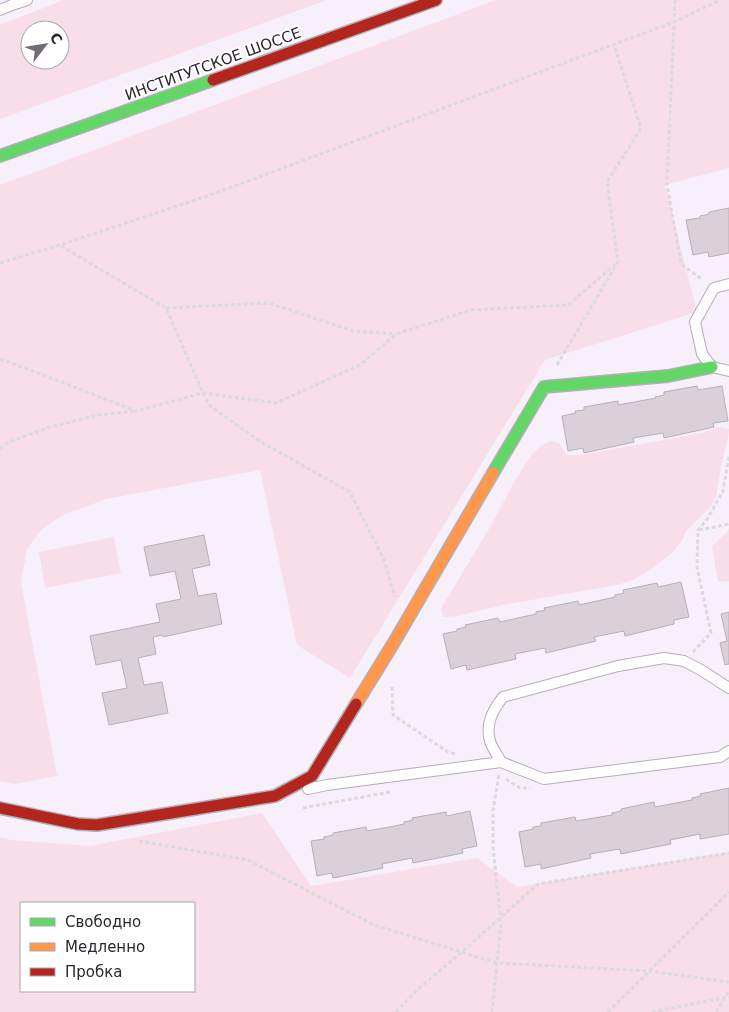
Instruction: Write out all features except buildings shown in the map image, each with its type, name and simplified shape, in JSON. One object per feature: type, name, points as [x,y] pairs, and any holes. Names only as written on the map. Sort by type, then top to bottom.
[{"type":"street","name":"ИНСТИТУТСКОЕ ШОССЕ","points":[[0,156],[436,0]]},
{"type":"street","points":[[0,808],[78,824],[96,825],[274,796],[312,776],[393,644],[544,387],[668,376],[712,367]]},
{"type":"lane","points":[[0,10],[26,0]]},
{"type":"lane","points":[[729,284],[714,288],[695,322],[702,354],[712,367],[729,371]]},
{"type":"lane","points":[[501,762],[490,741],[489,724],[494,708],[503,697],[618,666],[664,658],[684,662],[701,670],[729,688]]},
{"type":"lane","points":[[274,796],[327,785],[501,762],[544,779],[720,757],[729,751]]},
{"type":"path","points":[[676,0],[667,185],[681,264],[714,288]]},
{"type":"path","points":[[0,264],[216,193],[614,45],[674,22],[720,0]]},
{"type":"path","points":[[544,387],[618,262],[607,182],[641,128],[614,45]]},
{"type":"path","points":[[60,245],[166,308],[269,303],[353,331],[396,334],[471,310],[568,304],[618,262]]},
{"type":"path","points":[[166,308],[210,406],[261,442],[350,492],[384,560],[395,597]]},
{"type":"path","points":[[0,449],[9,442],[50,427],[98,415],[136,411],[203,393],[276,403],[360,365],[396,334]]},
{"type":"path","points":[[0,360],[136,411]]},
{"type":"path","points":[[684,662],[711,633],[697,567],[698,530],[708,518],[723,491],[729,456]]},
{"type":"path","points":[[698,530],[729,524]]},
{"type":"path","points":[[392,684],[393,715],[448,752],[458,755]]},
{"type":"path","points":[[492,1012],[501,917],[493,847],[493,810],[499,772],[509,782],[520,788],[536,788]]},
{"type":"path","points":[[303,808],[391,792]]},
{"type":"path","points":[[136,841],[248,860],[374,925],[497,962],[649,971],[729,982]]},
{"type":"path","points":[[396,1012],[418,989],[538,884],[729,853]]},
{"type":"path","points":[[608,1012],[729,892]]},
{"type":"path","points":[[716,1012],[729,991]]},
{"type":"path","points":[[652,1012],[729,997]]},
{"type":"shaded area","points":[[64,0],[327,0],[0,119],[0,25]]},
{"type":"shaded area","points":[[496,0],[729,0],[729,168],[665,185],[697,312],[545,360],[350,678],[297,645],[260,470],[106,499],[61,516],[41,530],[27,549],[21,582],[57,776],[15,784],[0,781],[0,185]]},
{"type":"shaded area","points":[[719,427],[729,429],[716,497],[711,506],[686,531],[682,541],[674,551],[654,567],[635,579],[617,585],[502,605],[457,616],[443,617],[441,609],[443,605],[489,529],[515,481],[532,454],[542,445],[550,441],[559,443],[566,455],[582,455],[702,433]]},
{"type":"shaded area","points":[[729,528],[729,581],[718,582],[712,546]]},
{"type":"shaded area","points":[[114,537],[121,573],[45,588],[39,552]]},
{"type":"shaded area","points":[[262,813],[311,886],[477,858],[517,887],[729,852],[729,1012],[0,1012],[0,837],[11,840],[90,846]]},
{"type":"traffic: fast","points":[[0,156],[213,80]]},
{"type":"traffic: fast","points":[[493,473],[544,387],[668,376],[712,367]]},
{"type":"traffic: slow","points":[[356,704],[493,473]]},
{"type":"traffic: jam","points":[[213,80],[436,0]]},
{"type":"traffic: jam","points":[[0,808],[78,824],[97,825],[275,796],[312,776],[356,704]]}]
